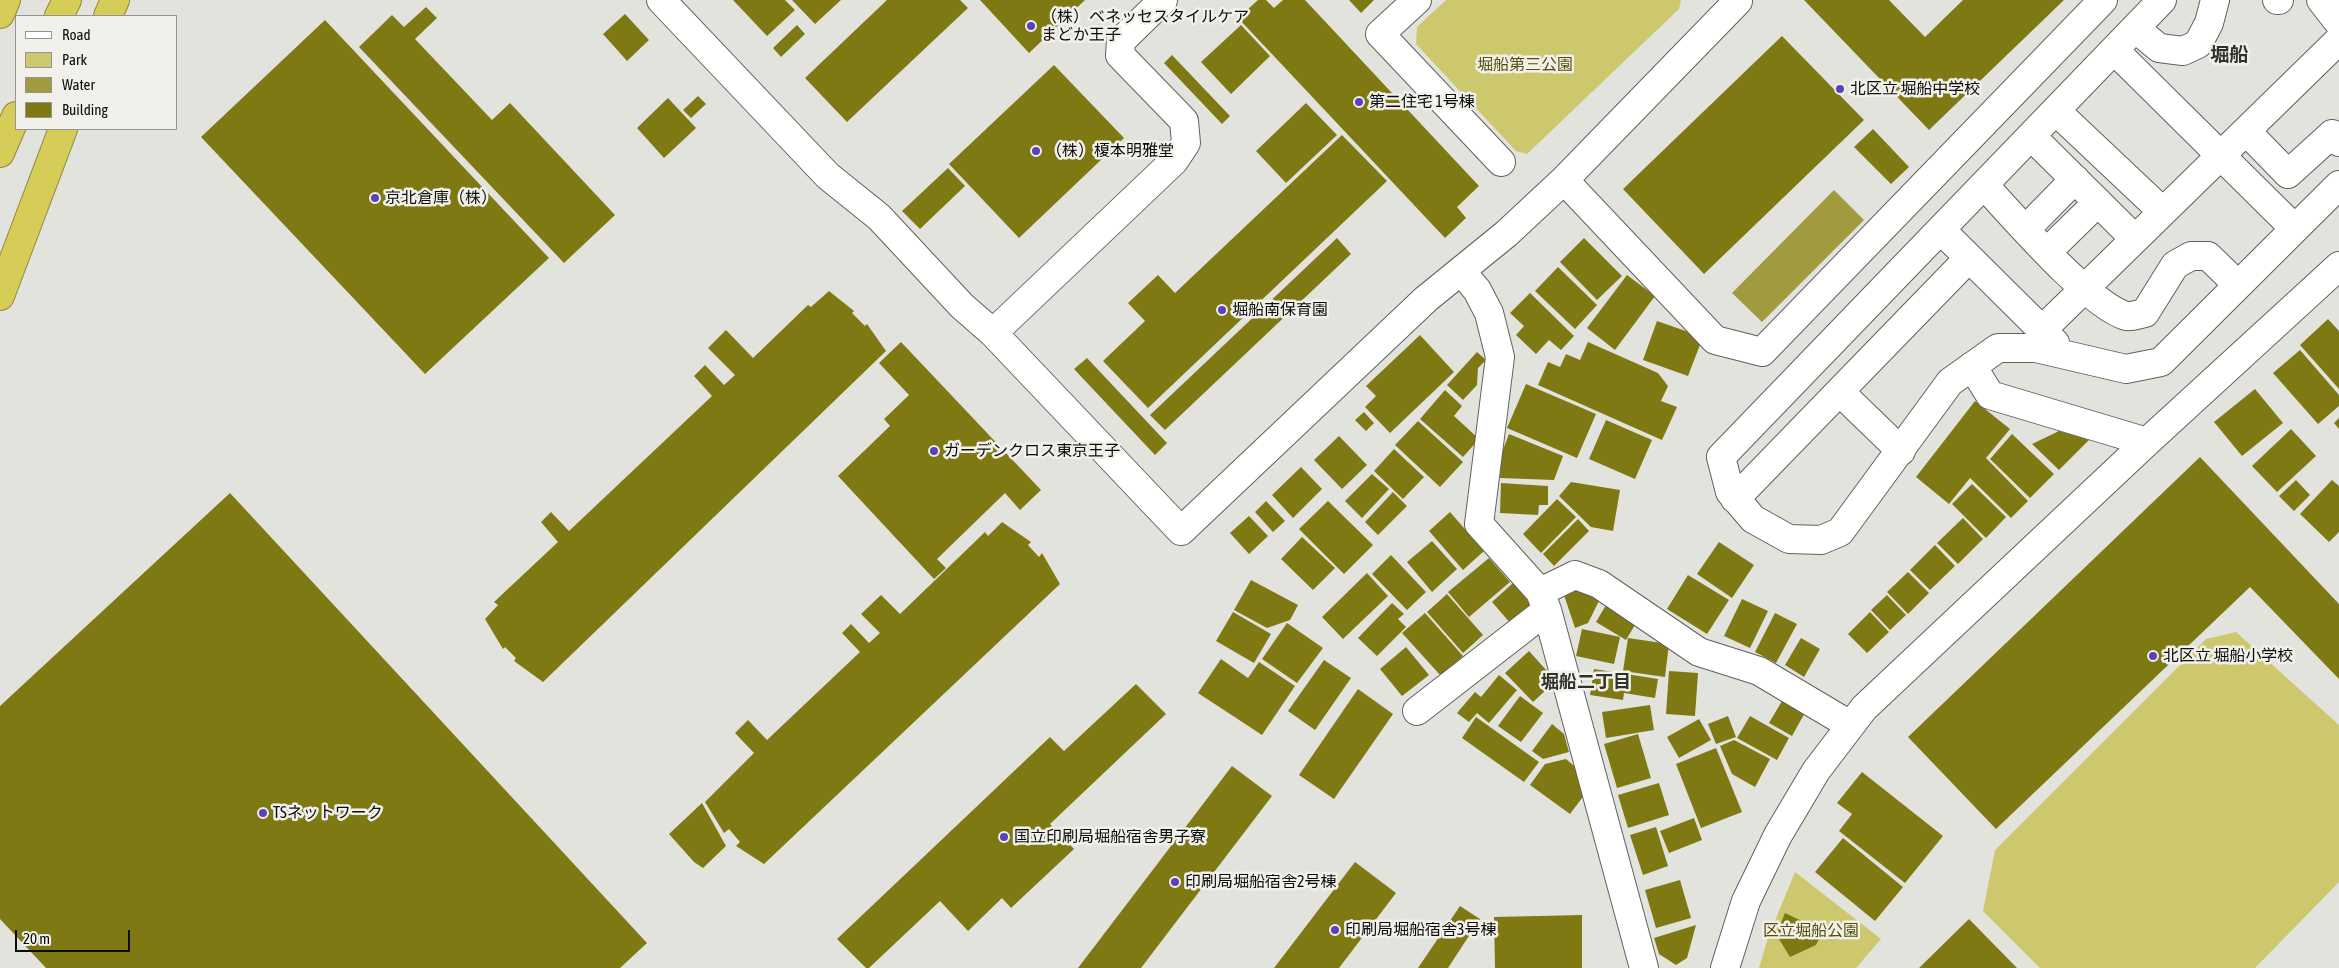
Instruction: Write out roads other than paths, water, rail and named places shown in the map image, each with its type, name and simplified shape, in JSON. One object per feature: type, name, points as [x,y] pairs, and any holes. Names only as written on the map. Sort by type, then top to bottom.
[{"type":"highway","points":[[0,14],[6,0]]},
{"type":"highway","points":[[60,15],[66,0]]},
{"type":"highway","points":[[108,15],[115,0]]},
{"type":"highway","points":[[0,153],[15,118]]},
{"type":"highway","points":[[0,296],[63,130]]},
{"type":"street","points":[[662,0],[828,176],[879,217],[962,306],[993,333],[1181,531],[1426,299],[1461,271],[1564,180],[1737,0]]},
{"type":"street","points":[[993,333],[1174,161],[1186,143],[1184,121],[1120,55],[1121,41],[1163,0]]},
{"type":"street","points":[[1417,0],[1380,34],[1501,162]]},
{"type":"street","points":[[1564,180],[1715,340],[1762,352],[2103,0]]},
{"type":"street","points":[[2162,0],[1721,457],[1730,492],[1753,519],[1789,538],[1821,540],[1840,532],[1950,382],[1998,348],[2036,348],[2126,369],[2161,362],[2339,185]]},
{"type":"street","points":[[2135,28],[2159,48],[2183,51],[2198,44],[2209,23],[2215,0]]},
{"type":"street","points":[[2321,0],[2339,23]]},
{"type":"street","points":[[2042,330],[2339,40]]},
{"type":"street","points":[[2114,50],[2295,229]]},
{"type":"street","points":[[2056,111],[2163,212]]},
{"type":"street","points":[[2246,130],[2288,174],[2332,134],[2339,142]]},
{"type":"street","points":[[2031,136],[2135,239]]},
{"type":"street","points":[[2026,229],[2075,179]]},
{"type":"street","points":[[1984,185],[2084,288],[2113,310],[2128,317],[2145,313],[2175,265],[2191,256],[2208,256],[2238,285]]},
{"type":"street","points":[[2048,251],[2098,202]]},
{"type":"street","points":[[1941,230],[2067,354]]},
{"type":"street","points":[[1735,499],[1970,258]]},
{"type":"street","points":[[1725,968],[1746,901],[1778,835],[1816,771],[1864,708],[2147,442],[2339,266]]},
{"type":"street","points":[[1461,271],[1477,290],[1489,313],[1500,357],[1479,524],[1543,601],[1644,968]]},
{"type":"street","points":[[1972,366],[1990,395],[2147,442]]},
{"type":"street","points":[[1840,392],[1901,451]]},
{"type":"street","points":[[1417,712],[1575,575],[1599,584],[1699,652],[1759,671],[1850,725]]},
{"type":"water","points":[[1834,190],[1864,220],[1762,322],[1732,293]]},
{"type":"place","name":"（株）ベネッセスタイルケア まどか王子","points":[[1031,26]]},
{"type":"place","name":"北区立 堀船中学校","points":[[1840,89]]},
{"type":"place","name":"第二住宅 1号棟","points":[[1359,102]]},
{"type":"place","name":"（株）榎本明雅堂","points":[[1036,151]]},
{"type":"place","name":"京北倉庫（株）","points":[[375,198]]},
{"type":"place","name":"堀船南保育園","points":[[1222,310]]},
{"type":"place","name":"ガーデンクロス東京王子","points":[[934,451]]},
{"type":"place","name":"北区立 堀船小学校","points":[[2153,656]]},
{"type":"place","name":"TSネットワーク","points":[[263,813]]},
{"type":"place","name":"国立印刷局堀船宿舎男子寮","points":[[1004,837]]},
{"type":"place","name":"印刷局堀船宿舎2号棟","points":[[1175,882]]},
{"type":"place","name":"印刷局堀船宿舎3号棟","points":[[1335,930]]},
{"type":"district","name":"堀船","points":[[2229,55]]},
{"type":"district","name":"堀船二丁目","points":[[1586,682]]},
{"type":"park label","name":"堀船第三公園","points":[[1525,65]]},
{"type":"park label","name":"区立堀船公園","points":[[1811,931]]}]
